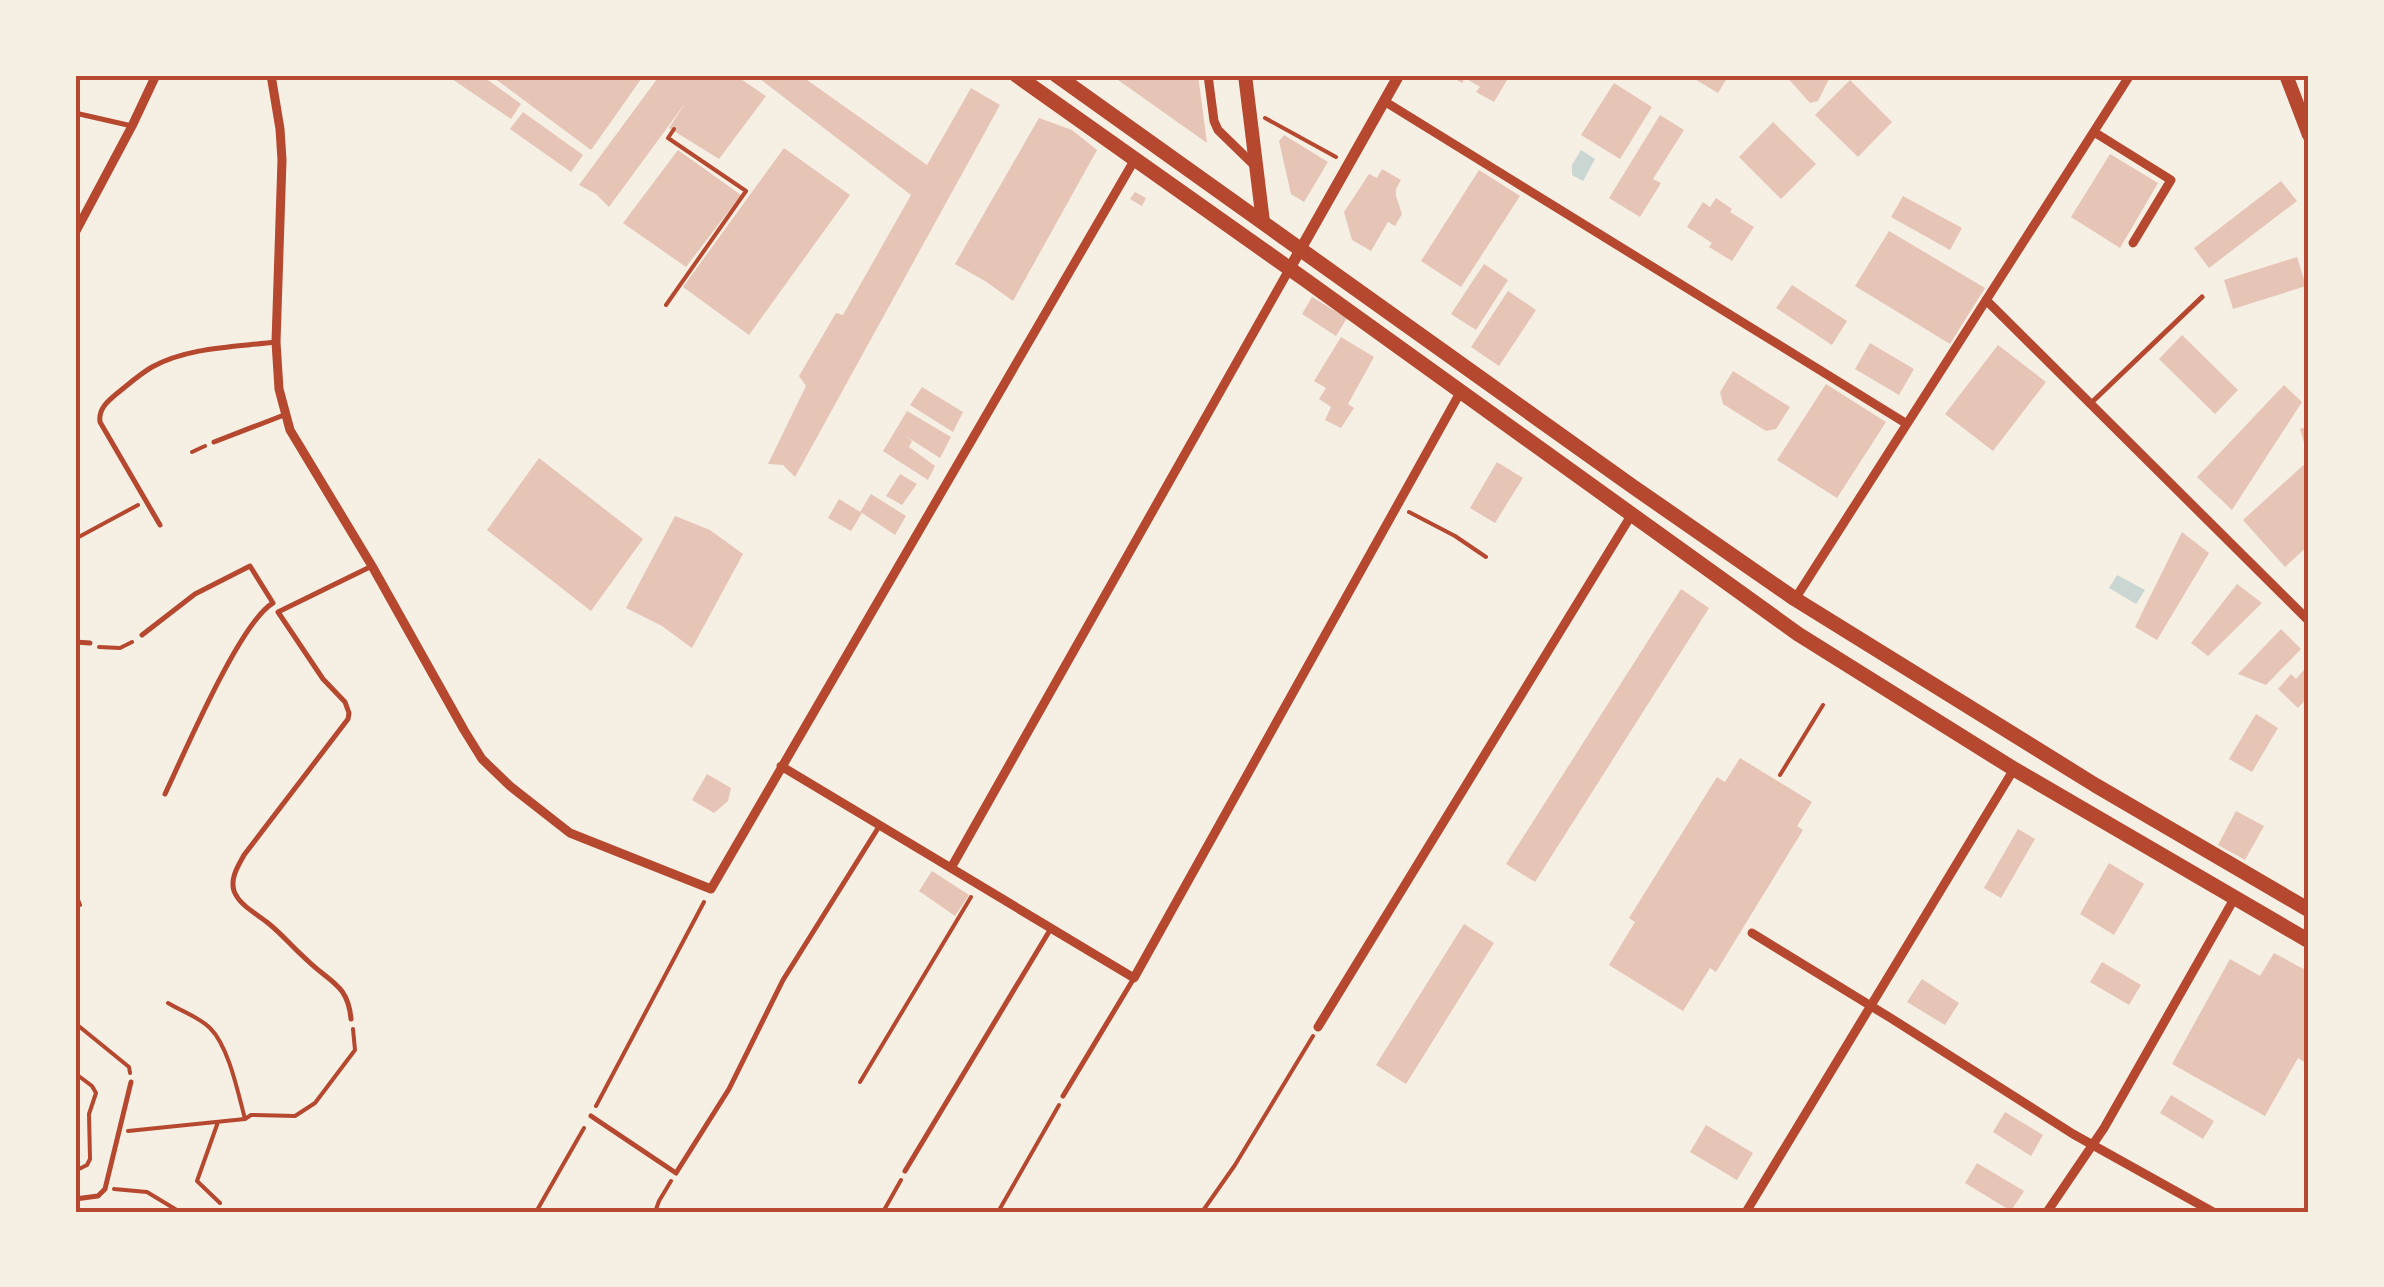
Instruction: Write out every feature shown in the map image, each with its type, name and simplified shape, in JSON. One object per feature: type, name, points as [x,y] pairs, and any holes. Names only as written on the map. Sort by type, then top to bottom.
[{"type":"main road","points":[[1016,75],[1034,80],[1135,159],[1845,665],[2234,900],[2309,941]]},
{"type":"main road","points":[[1056,75],[1795,599],[2079,775],[2309,910]]},
{"type":"main road","points":[[1239,232],[1256,232],[1263,222],[1245,75]]},
{"type":"main road","points":[[2286,75],[2308,131]]},
{"type":"main road","points":[[2294,94],[2309,102]]},
{"type":"main road","points":[[1781,622],[1795,599]]},
{"type":"street","points":[[75,232],[156,75]]},
{"type":"street","points":[[271,75],[282,160],[276,342],[279,389],[284,415],[299,446],[482,759],[570,832],[711,890],[1135,159]]},
{"type":"street","points":[[1208,75],[1218,130],[1257,168]]},
{"type":"street","points":[[951,868],[1399,75]]},
{"type":"street","points":[[1795,599],[2130,75]]},
{"type":"street","points":[[1384,101],[1907,424]]},
{"type":"street","points":[[2094,132],[2171,180],[2133,243]]},
{"type":"street","points":[[1986,300],[2309,621]]},
{"type":"street","points":[[781,766],[1134,978],[1461,391]]},
{"type":"street","points":[[1318,1027],[1632,514]]},
{"type":"street","points":[[1746,1212],[2014,769]]},
{"type":"street","points":[[2048,1212],[2104,1128],[2234,900]]},
{"type":"street","points":[[1752,933],[2073,1134],[2213,1212]]},
{"type":"lane","points":[[75,113],[132,126]]},
{"type":"lane","points":[[2090,404],[2202,297]]},
{"type":"lane","points":[[160,525],[100,422],[102,408],[166,360],[276,342]]},
{"type":"lane","points":[[214,442],[284,415]]},
{"type":"lane","points":[[142,635],[195,594],[250,566],[323,679],[346,702],[348,720],[244,855],[234,874],[233,888],[241,902],[344,992],[352,1019]]},
{"type":"lane","points":[[278,612],[372,566]]},
{"type":"lane","points":[[165,794],[244,636],[254,619],[273,603]]},
{"type":"lane","points":[[75,642],[90,643]]},
{"type":"lane","points":[[591,1116],[676,1173],[729,1089],[783,980],[880,825]]},
{"type":"lane","points":[[906,1171],[1051,928]]},
{"type":"lane","points":[[1064,1096],[1134,978]]},
{"type":"lane","points":[[75,1200],[98,1196],[105,1189],[131,1082]]},
{"type":"path","points":[[1250,112],[1348,164]]},
{"type":"path","points":[[666,305],[746,191],[668,138],[674,130]]},
{"type":"path","points":[[75,540],[146,500]]},
{"type":"path","points":[[1396,505],[1486,556]]},
{"type":"path","points":[[90,643],[120,648],[142,635]]},
{"type":"path","points":[[1780,775],[1823,705]]},
{"type":"path","points":[[860,1082],[977,883]]},
{"type":"path","points":[[536,1212],[711,890]]},
{"type":"path","points":[[75,892],[80,905]]},
{"type":"path","points":[[168,1003],[214,1033],[226,1055],[246,1119]]},
{"type":"path","points":[[119,1132],[246,1119],[251,1115],[296,1116],[315,1103],[356,1050],[352,1019]]},
{"type":"path","points":[[75,1023],[129,1068]]},
{"type":"path","points":[[1202,1212],[1236,1165],[1318,1027]]},
{"type":"path","points":[[75,1076],[92,1086],[96,1094],[89,1114],[90,1159],[75,1171]]},
{"type":"path","points":[[998,1212],[1064,1096]]},
{"type":"path","points":[[218,1122],[196,1181],[220,1203]]},
{"type":"path","points":[[883,1212],[906,1171]]},
{"type":"path","points":[[655,1212],[676,1173]]},
{"type":"path","points":[[105,1189],[146,1192],[180,1212]]},
{"type":"shaded area","points":[[1581,150],[1595,159],[1583,181],[1572,175],[1572,165]]},
{"type":"shaded area","points":[[2117,575],[2145,590],[2136,604],[2109,588]]},
{"type":"building","points":[[446,75],[481,75],[521,104],[511,119]]},
{"type":"building","points":[[490,75],[644,75],[591,150]]},
{"type":"building","points":[[660,75],[735,75],[766,96],[719,159],[669,128],[686,102],[609,207],[579,185]]},
{"type":"building","points":[[755,75],[800,75],[927,165],[971,88],[1000,105],[795,477],[783,465],[768,464],[806,386],[799,376],[836,313],[843,315],[911,195]]},
{"type":"building","points":[[1111,75],[1198,75],[1207,143]]},
{"type":"building","points":[[1448,75],[1510,75],[1494,102],[1476,92],[1480,87],[1465,78],[1462,83]]},
{"type":"building","points":[[1688,75],[1729,75],[1718,93]]},
{"type":"building","points":[[1785,75],[1831,75],[1818,101],[1810,103]]},
{"type":"building","points":[[1850,80],[1892,122],[1858,157],[1815,115]]},
{"type":"building","points":[[1614,83],[1652,107],[1620,159],[1581,135]]},
{"type":"building","points":[[523,112],[583,155],[571,172],[510,129]]},
{"type":"building","points":[[1660,115],[1684,130],[1653,179],[1661,183],[1640,217],[1609,198]]},
{"type":"building","points":[[1039,118],[1072,130],[1097,150],[1013,301],[955,264]]},
{"type":"building","points":[[1773,122],[1816,164],[1781,199],[1739,157]]},
{"type":"building","points":[[1284,135],[1328,162],[1304,202],[1291,194],[1279,141]]},
{"type":"building","points":[[784,148],[850,195],[749,335],[683,287]]},
{"type":"building","points":[[678,150],[741,195],[686,267],[623,223]]},
{"type":"building","points":[[2110,154],[2158,183],[2120,248],[2071,217]]},
{"type":"building","points":[[1382,169],[1401,180],[1396,196],[1402,214],[1395,226],[1388,222],[1371,251],[1352,240],[1344,212],[1369,174],[1377,178]]},
{"type":"building","points":[[1479,170],[1520,196],[1461,287],[1421,261]]},
{"type":"building","points":[[2281,181],[2297,201],[2209,268],[2194,248]]},
{"type":"building","points":[[1135,192],[1146,198],[1142,206],[1130,199]]},
{"type":"building","points":[[1903,196],[1962,228],[1950,250],[1891,217]]},
{"type":"building","points":[[1716,198],[1754,227],[1732,261],[1687,227],[1703,202],[1710,207]]},
{"type":"building","points":[[1889,231],[1985,288],[1950,344],[1855,286]]},
{"type":"building","points":[[2297,257],[2306,286],[2233,309],[2224,280]]},
{"type":"building","points":[[1484,264],[1508,280],[1476,330],[1451,314]]},
{"type":"building","points":[[1792,285],[1847,321],[1832,345],[1776,308]]},
{"type":"building","points":[[1508,291],[1536,310],[1499,366],[1471,347]]},
{"type":"building","points":[[1312,297],[1347,318],[1336,336],[1302,314]]},
{"type":"building","points":[[2182,335],[2238,390],[2215,414],[2159,359]]},
{"type":"building","points":[[1341,337],[1374,357],[1348,404],[1354,408],[1341,428],[1325,420],[1331,407],[1319,399],[1326,388],[1314,381]]},
{"type":"building","points":[[1870,343],[1914,369],[1899,395],[1855,369]]},
{"type":"building","points":[[1998,345],[2046,382],[1993,451],[1945,414]]},
{"type":"building","points":[[1733,371],[1790,407],[1776,429],[1766,431],[1723,404],[1720,392]]},
{"type":"building","points":[[1826,384],[1886,422],[1837,498],[1777,460]]},
{"type":"building","points":[[2284,385],[2302,402],[2232,510],[2197,477]]},
{"type":"building","points":[[922,387],[963,412],[953,432],[910,405]]},
{"type":"building","points":[[907,411],[951,437],[940,458],[904,435],[912,441],[909,447],[935,466],[928,480],[883,451]]},
{"type":"building","points":[[2309,426],[2309,445],[2305,446],[2300,429]]},
{"type":"building","points":[[539,458],[643,539],[591,611],[487,530]]},
{"type":"building","points":[[2309,460],[2309,545],[2285,567],[2243,520]]},
{"type":"building","points":[[1497,462],[1523,478],[1495,523],[1470,508]]},
{"type":"building","points":[[900,474],[917,484],[902,505],[886,496]]},
{"type":"building","points":[[871,494],[906,516],[895,535],[862,513],[851,531],[828,518],[839,499],[860,512]]},
{"type":"building","points":[[675,516],[710,530],[743,554],[692,648],[662,626],[626,608]]},
{"type":"building","points":[[2182,532],[2209,553],[2157,640],[2135,627]]},
{"type":"building","points":[[2237,584],[2262,603],[2208,656],[2191,643]]},
{"type":"building","points":[[1681,589],[1709,608],[1535,882],[1506,864]]},
{"type":"building","points":[[2281,629],[2301,649],[2266,685],[2238,674]]},
{"type":"building","points":[[2309,664],[2309,696],[2298,708],[2278,689],[2291,674],[2296,679]]},
{"type":"building","points":[[2256,714],[2278,728],[2252,772],[2229,759]]},
{"type":"building","points":[[1740,758],[1812,802],[1797,826],[1803,830],[1716,972],[1710,968],[1683,1011],[1609,965],[1635,922],[1629,918],[1717,777],[1725,782]]},
{"type":"building","points":[[707,774],[731,788],[728,801],[714,813],[692,800]]},
{"type":"building","points":[[2236,811],[2264,826],[2245,860],[2218,845]]},
{"type":"building","points":[[2018,829],[2035,839],[2001,898],[1984,888]]},
{"type":"building","points":[[2109,863],[2144,884],[2114,935],[2080,914]]},
{"type":"building","points":[[932,871],[969,895],[955,916],[919,891]]},
{"type":"building","points":[[1464,924],[1494,943],[1406,1084],[1376,1065]]},
{"type":"building","points":[[2274,953],[2309,972],[2309,1065],[2298,1058],[2265,1116],[2172,1064],[2230,959],[2260,976]]},
{"type":"building","points":[[2102,962],[2141,985],[2129,1005],[2090,982]]},
{"type":"building","points":[[1922,979],[1959,1003],[1945,1025],[1907,1002]]},
{"type":"building","points":[[2171,1095],[2214,1121],[2203,1139],[2160,1113]]},
{"type":"building","points":[[2005,1112],[2043,1135],[2031,1156],[1993,1132]]},
{"type":"building","points":[[1706,1125],[1753,1153],[1737,1180],[1690,1152]]},
{"type":"building","points":[[1977,1163],[2024,1191],[2011,1211],[1965,1183]]}]
